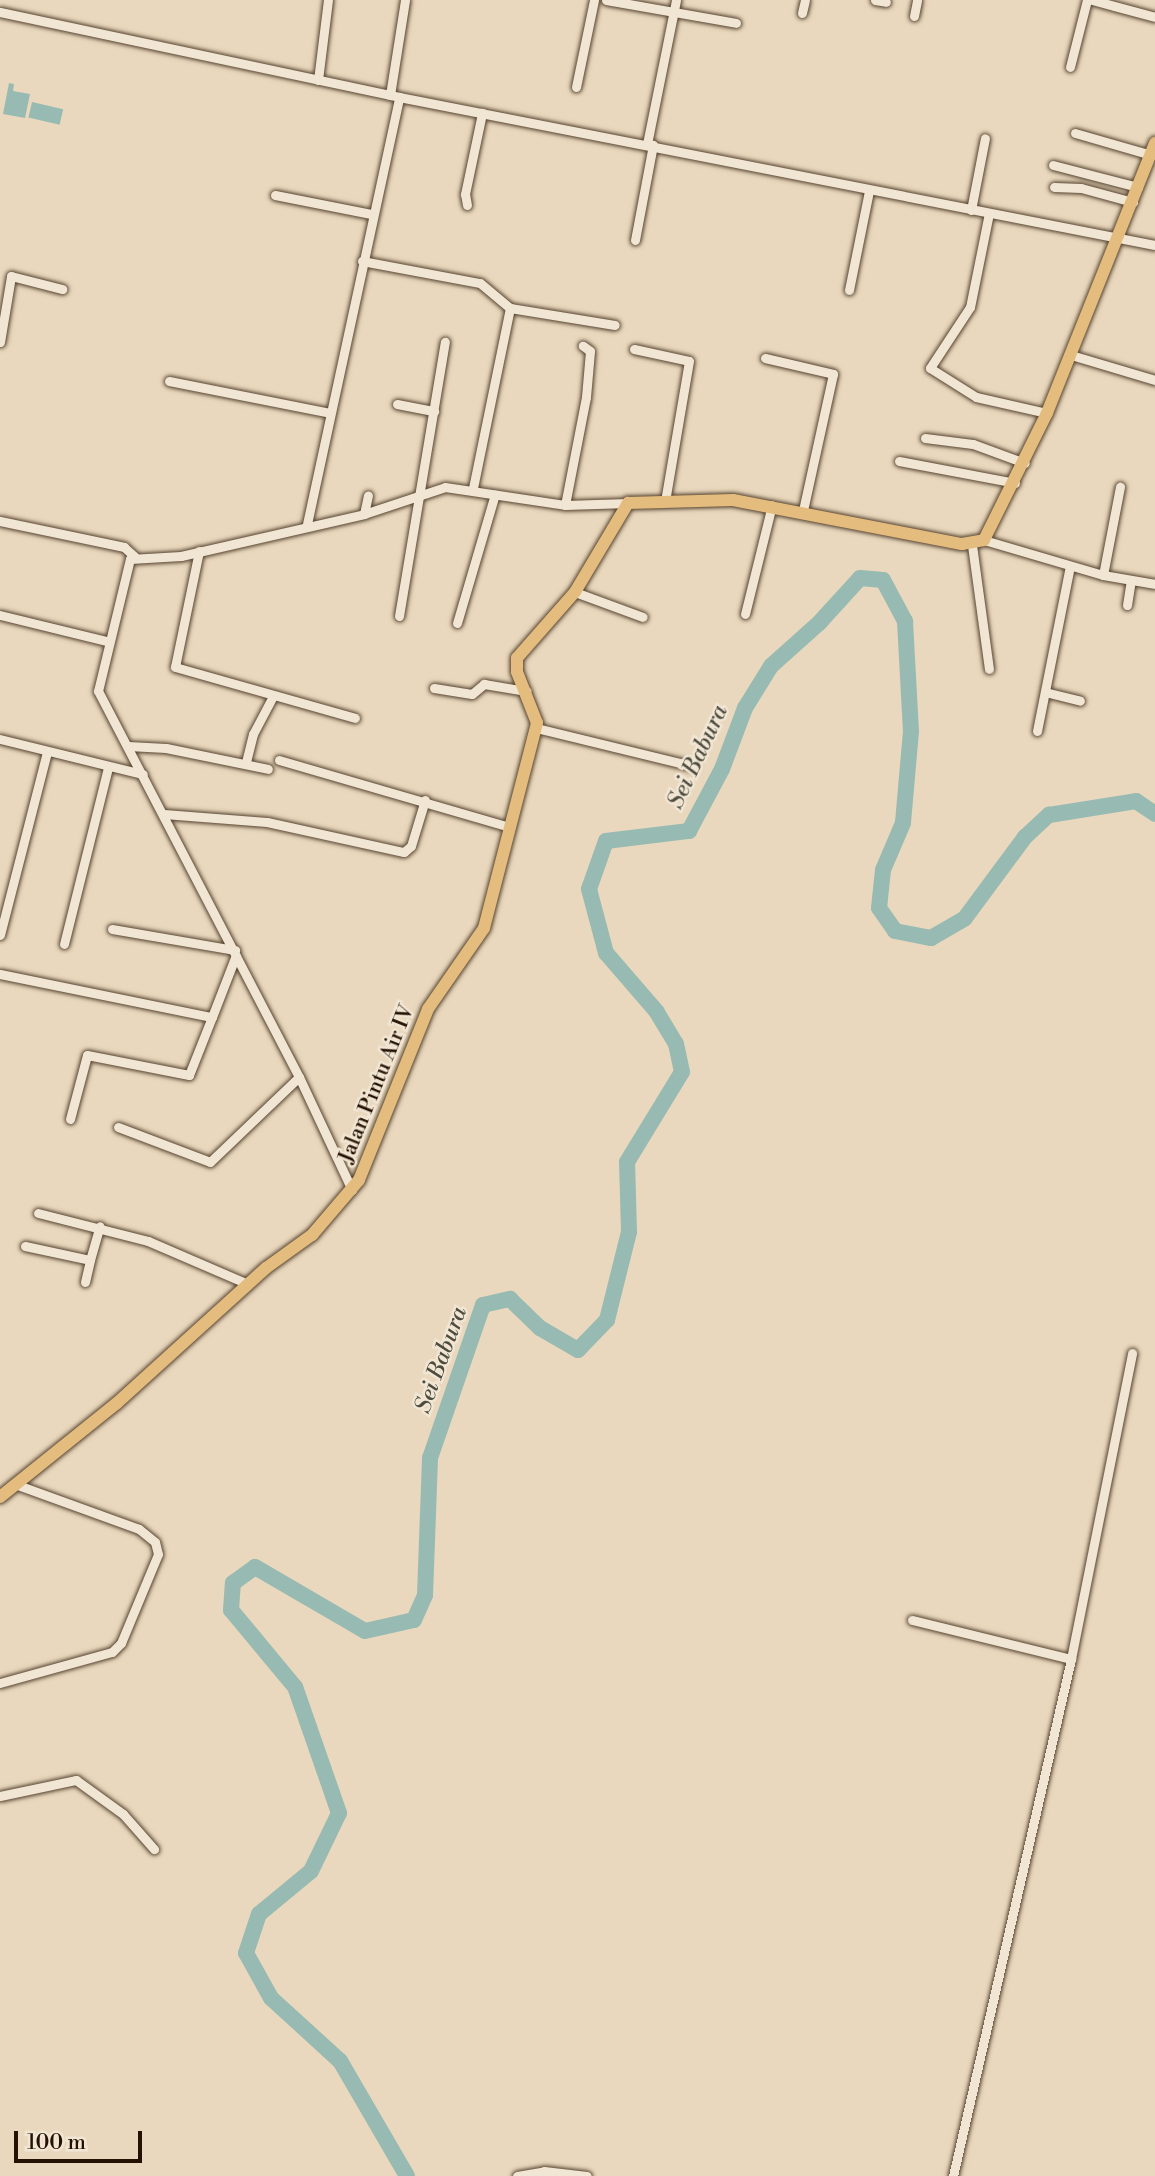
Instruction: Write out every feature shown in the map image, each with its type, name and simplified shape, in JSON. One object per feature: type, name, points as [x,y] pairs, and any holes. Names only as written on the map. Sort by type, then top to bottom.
[{"type":"main road","points":[[628,503],[733,500],[978,542],[1025,463],[1119,238],[1153,149]]},
{"type":"main road","name":"Jalan Pintu Air IV","points":[[0,1497],[117,1403],[248,1284],[312,1235],[364,1172],[428,1009],[483,932],[536,728],[536,715],[517,672],[517,658],[575,592],[628,503]]},
{"type":"street","points":[[318,80],[328,0]]},
{"type":"street","points":[[307,524],[394,96],[405,0]]},
{"type":"street","points":[[576,87],[594,0]]},
{"type":"street","points":[[606,0],[736,23]]},
{"type":"street","points":[[635,240],[676,0]]},
{"type":"street","points":[[803,13],[805,0]]},
{"type":"street","points":[[914,16],[917,0]]},
{"type":"street","points":[[1070,67],[1090,0],[1155,17]]},
{"type":"street","points":[[0,12],[394,96],[1155,245]]},
{"type":"street","points":[[467,205],[465,194],[482,113]]},
{"type":"street","points":[[1075,133],[1153,149]]},
{"type":"street","points":[[971,210],[985,138]]},
{"type":"street","points":[[1053,165],[1138,187]]},
{"type":"street","points":[[1054,187],[1081,188],[1133,202]]},
{"type":"street","points":[[849,290],[869,191]]},
{"type":"street","points":[[275,195],[371,214]]},
{"type":"street","points":[[989,213],[970,307],[930,368],[976,397],[1047,413]]},
{"type":"street","points":[[362,261],[480,283],[510,308],[615,325]]},
{"type":"street","points":[[0,342],[11,276],[62,289]]},
{"type":"street","points":[[474,488],[510,308]]},
{"type":"street","points":[[399,616],[445,342]]},
{"type":"street","points":[[565,505],[586,397],[590,351],[583,346]]},
{"type":"street","points":[[634,349],[689,361],[665,501]]},
{"type":"street","points":[[1071,355],[1155,380]]},
{"type":"street","points":[[765,358],[833,374],[803,510]]},
{"type":"street","points":[[169,382],[330,414]]},
{"type":"street","points":[[397,404],[434,411]]},
{"type":"street","points":[[925,438],[973,444],[1025,463]]},
{"type":"street","points":[[900,461],[1015,483]]},
{"type":"street","points":[[352,1189],[236,952],[98,691],[107,641],[130,559],[135,556],[199,551],[307,524],[364,514],[421,497],[444,487],[474,488],[565,505],[628,503]]},
{"type":"street","points":[[1103,575],[1121,487]]},
{"type":"street","points":[[457,623],[495,494]]},
{"type":"street","points":[[364,514],[368,495]]},
{"type":"street","points":[[745,614],[772,505]]},
{"type":"street","points":[[0,521],[124,547],[135,556]]},
{"type":"street","points":[[989,669],[978,542],[1103,575],[1155,584]]},
{"type":"street","points":[[199,551],[175,667],[272,698],[355,718]]},
{"type":"street","points":[[1037,731],[1070,566]]},
{"type":"street","points":[[1127,605],[1131,580]]},
{"type":"street","points":[[575,592],[643,617]]},
{"type":"street","points":[[0,615],[107,641]]},
{"type":"street","points":[[434,688],[472,694],[484,684],[526,691]]},
{"type":"street","points":[[1045,692],[1080,701]]},
{"type":"street","points":[[246,762],[258,724],[272,698]]},
{"type":"street","points":[[536,728],[692,766]]},
{"type":"street","points":[[0,739],[108,768],[143,774]]},
{"type":"street","points":[[128,746],[246,762],[268,769]]},
{"type":"street","points":[[0,935],[47,752]]},
{"type":"street","points":[[279,760],[425,800],[510,827]]},
{"type":"street","points":[[64,944],[108,768]]},
{"type":"street","points":[[164,814],[267,822],[404,852],[411,846],[425,800]]},
{"type":"street","points":[[112,929],[236,952]]},
{"type":"street","points":[[70,1119],[87,1055],[189,1075],[236,952]]},
{"type":"street","points":[[0,974],[212,1017]]},
{"type":"street","points":[[118,1127],[208,1163],[299,1077]]},
{"type":"street","points":[[38,1213],[100,1226],[176,1251],[248,1284]]},
{"type":"street","points":[[85,1282],[100,1226]]},
{"type":"street","points":[[25,1246],[90,1260]]},
{"type":"street","points":[[953,2176],[1072,1658],[1132,1353]]},
{"type":"street","points":[[0,1682],[113,1651],[121,1643],[158,1554],[155,1542],[139,1529],[15,1484]]},
{"type":"street","points":[[912,1620],[1072,1658]]},
{"type":"street","points":[[0,1796],[76,1780],[123,1814],[154,1849]]},
{"type":"street","points":[[517,2176],[544,2171],[587,2176]]},
{"type":"water","points":[[9,83],[14,84],[13,91],[30,94],[25,118],[3,114]]},
{"type":"water","points":[[32,102],[63,109],[60,125],[28,118]]},
{"type":"waterway","name":"Sei Babura","points":[[407,2176],[340,2061],[271,1998],[246,1953],[259,1914],[311,1871],[339,1813],[295,1687],[231,1610],[233,1583],[255,1567],[365,1631],[414,1620],[425,1595],[430,1458],[483,1305],[510,1299],[540,1328],[578,1350],[607,1320],[629,1232],[627,1162],[682,1072],[676,1044],[657,1012],[606,953],[589,889],[606,841],[689,831],[722,769],[745,708],[771,666],[820,622],[860,578],[883,580],[905,621],[911,731],[903,823],[883,870],[879,908],[895,931],[931,938],[965,918],[1025,837],[1049,815],[1136,801],[1155,814]]}]
